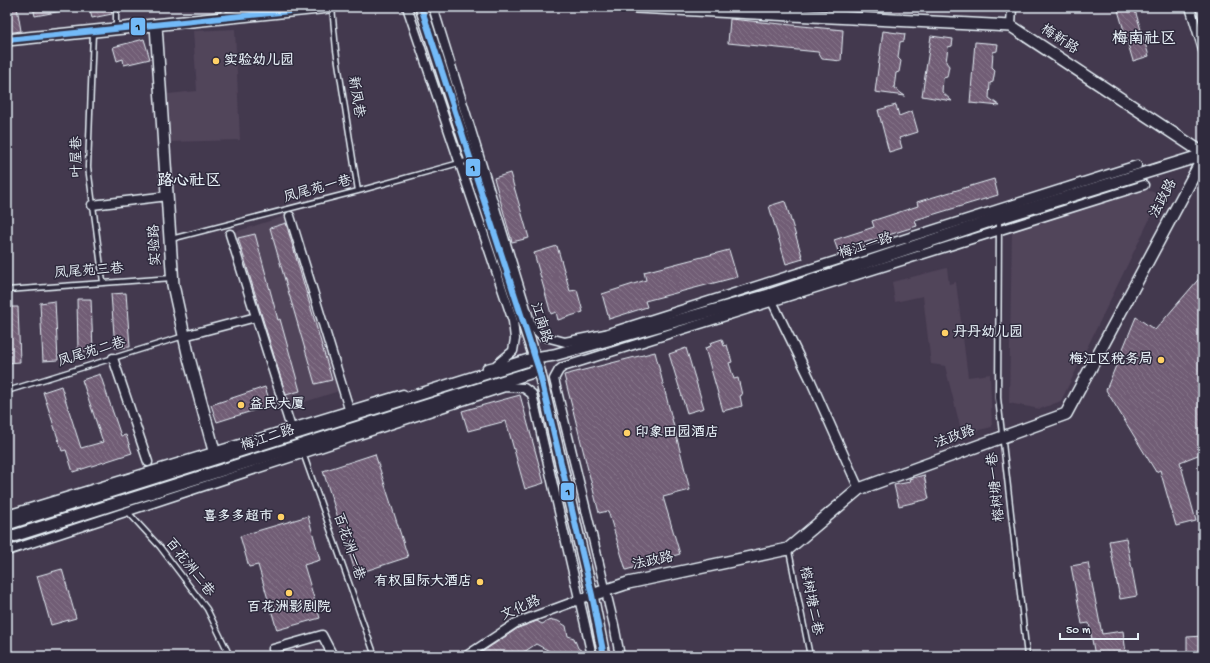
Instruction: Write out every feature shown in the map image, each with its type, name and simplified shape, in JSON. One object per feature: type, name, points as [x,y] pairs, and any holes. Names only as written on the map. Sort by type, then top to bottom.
[{"type":"main road","points":[[7,40],[156,25],[223,12],[330,7]]},
{"type":"main road","name":"江南路","points":[[421,7],[539,370],[592,594],[604,656]]},
{"type":"main road","points":[[636,7],[698,8],[1011,26]]},
{"type":"main road","name":"实验路","points":[[156,25],[172,278],[184,336],[216,458]]},
{"type":"main road","name":"梅新路","points":[[1011,26],[1203,154]]},
{"type":"main road","name":"梅江一路","points":[[535,358],[554,355],[771,298],[999,218],[1203,154]]},
{"type":"main road","name":"法政路","points":[[592,594],[628,583],[788,549],[860,490],[1066,414],[1203,158]]},
{"type":"main road","name":"梅江二路","points":[[7,524],[535,358]]},
{"type":"main road","name":"梅江二路","points":[[7,538],[119,502],[302,449],[539,370]]},
{"type":"street","points":[[7,516],[495,366],[513,351],[515,339],[513,321],[408,7]]},
{"type":"street","points":[[433,7],[531,325],[542,336],[565,342],[605,334],[1138,165]]},
{"type":"street","points":[[1011,26],[1012,7]]},
{"type":"street","points":[[1190,7],[1203,50]]},
{"type":"street","points":[[620,656],[606,590],[554,379],[558,370],[563,367],[771,298],[1144,185]]},
{"type":"street","points":[[92,206],[168,196]]},
{"type":"street","points":[[290,216],[350,412]]},
{"type":"street","points":[[230,234],[292,431]]},
{"type":"street","points":[[771,298],[810,379],[860,490]]},
{"type":"street","points":[[184,336],[256,317]]},
{"type":"street","points":[[113,358],[148,462]]},
{"type":"street","points":[[7,551],[127,511],[302,449],[505,387],[524,388],[532,394],[592,656]]},
{"type":"street","name":"文化路","points":[[466,656],[516,623],[592,594]]},
{"type":"street","points":[[275,656],[273,649],[322,635],[332,656]]},
{"type":"lane","points":[[116,7],[116,29]]},
{"type":"lane","name":"新凤巷","points":[[330,7],[358,191]]},
{"type":"lane","name":"叶屋巷","points":[[93,31],[88,167],[92,206],[104,282]]},
{"type":"lane","name":"凤尾苑一巷","points":[[170,240],[358,191],[471,159]]},
{"type":"lane","name":"榕树塘一巷","points":[[999,218],[998,398],[1027,656]]},
{"type":"lane","name":"凤尾苑三巷","points":[[7,290],[172,278]]},
{"type":"lane","name":"凤尾苑二巷","points":[[7,391],[184,336]]},
{"type":"lane","name":"百花洲一巷","points":[[302,449],[374,656]]},
{"type":"lane","name":"百花洲二巷","points":[[119,502],[160,547],[207,609],[230,656]]},
{"type":"lane","name":"榕树塘二巷","points":[[788,549],[810,656]]},
{"type":"shaded area","name":"实验幼儿园","points":[[235,29],[240,140],[171,142],[168,94],[197,91],[193,31]]},
{"type":"shaded area","points":[[1136,188],[1162,194],[1061,401],[1040,409],[1009,403],[1012,230]]},
{"type":"shaded area","points":[[285,216],[339,391],[289,407],[235,232]]},
{"type":"shaded area","name":"丹丹幼儿园","points":[[947,268],[949,284],[956,282],[968,377],[990,374],[992,427],[962,434],[945,366],[931,364],[923,296],[895,302],[892,282]]},
{"type":"building","points":[[7,7],[17,7],[21,31],[7,33]]},
{"type":"building","points":[[33,7],[62,7],[62,11],[35,16]]},
{"type":"building","points":[[89,7],[110,7],[112,14],[92,18]]},
{"type":"building","points":[[1117,7],[1134,7],[1149,56],[1133,61]]},
{"type":"building","points":[[730,19],[843,30],[841,61],[822,59],[818,52],[728,43]]},
{"type":"building","points":[[883,31],[905,34],[904,41],[900,42],[898,58],[901,61],[899,72],[896,73],[894,88],[905,96],[875,92]]},
{"type":"building","points":[[931,36],[953,39],[952,46],[948,47],[946,62],[949,66],[947,77],[943,78],[942,92],[952,101],[922,96]]},
{"type":"building","points":[[144,39],[150,59],[124,65],[123,59],[117,61],[113,47]]},
{"type":"building","points":[[975,42],[998,44],[997,51],[993,52],[992,67],[995,70],[993,82],[990,83],[989,98],[1000,106],[970,103]]},
{"type":"building","points":[[896,105],[899,116],[912,111],[918,132],[899,138],[902,148],[889,152],[878,110]]},
{"type":"building","points":[[510,173],[529,238],[512,242],[494,178]]},
{"type":"building","points":[[994,179],[998,195],[915,220],[917,226],[838,251],[834,240],[874,227],[872,221],[918,206],[917,202]]},
{"type":"building","points":[[785,201],[803,259],[786,264],[769,206]]},
{"type":"building","points":[[286,223],[332,380],[315,384],[270,228]]},
{"type":"building","points":[[255,234],[278,320],[280,319],[300,391],[286,395],[238,238]]},
{"type":"building","points":[[557,246],[570,291],[577,290],[583,312],[558,320],[556,312],[551,314],[534,253]]},
{"type":"building","points":[[729,250],[737,277],[645,301],[647,307],[609,319],[602,294],[646,280],[644,272]]},
{"type":"building","name":"梅江区税务局","points":[[1203,274],[1203,453],[1180,462],[1196,521],[1176,526],[1160,470],[1156,472],[1106,390],[1136,317],[1155,330]]},
{"type":"building","points":[[126,293],[130,347],[115,348],[111,294]]},
{"type":"building","points":[[77,299],[91,299],[93,351],[78,351]]},
{"type":"building","points":[[55,301],[58,360],[43,361],[40,303]]},
{"type":"building","points":[[7,307],[18,307],[20,362],[7,363]]},
{"type":"building","points":[[722,339],[724,346],[727,345],[732,362],[729,363],[734,379],[738,378],[742,395],[740,396],[742,406],[723,411],[705,348],[711,346],[710,343]]},
{"type":"building","points":[[686,348],[704,408],[687,413],[669,354]]},
{"type":"building","name":"印象田园酒店","points":[[655,352],[690,490],[663,497],[680,554],[626,570],[608,511],[599,513],[564,375]]},
{"type":"building","points":[[100,374],[121,436],[126,435],[132,453],[73,472],[66,450],[62,451],[43,392],[61,386],[81,448],[103,442],[82,380]]},
{"type":"building","name":"益民大厦","points":[[265,387],[271,405],[217,422],[211,405]]},
{"type":"building","points":[[520,395],[544,483],[525,489],[506,421],[468,431],[462,411]]},
{"type":"building","points":[[375,454],[408,557],[356,574],[323,471]]},
{"type":"building","points":[[924,475],[929,499],[899,506],[894,485],[910,482],[909,479]]},
{"type":"building","name":"百花洲影剧院","points":[[308,516],[320,560],[304,565],[320,618],[277,630],[258,565],[249,567],[240,536]]},
{"type":"building","points":[[1126,538],[1137,596],[1120,599],[1109,541]]},
{"type":"building","points":[[1088,563],[1102,634],[1123,631],[1126,653],[1109,656],[1095,656],[1089,623],[1082,624],[1071,566]]},
{"type":"building","points":[[62,569],[76,618],[51,625],[37,576]]},
{"type":"building","points":[[553,620],[566,626],[568,636],[574,638],[578,648],[586,654],[586,656],[554,656],[553,653],[536,644],[518,656],[476,656],[518,628],[537,621],[542,624]]},
{"type":"building","points":[[1203,636],[1203,656],[1187,656],[1187,637]]},
{"type":"transit line","name":"1","points":[[7,40],[329,7]]},
{"type":"transit line","name":"1","points":[[421,7],[539,370],[592,595],[604,656]]},
{"type":"place","name":"实验幼儿园","points":[[216,61]]},
{"type":"place","name":"丹丹幼儿园","points":[[945,333]]},
{"type":"place","name":"梅江区税务局","points":[[1161,360]]},
{"type":"place","name":"益民大厦","points":[[241,405]]},
{"type":"place","name":"印象田园酒店","points":[[627,433]]},
{"type":"place","name":"喜多多超市","points":[[281,517]]},
{"type":"place","name":"有权国际大酒店","points":[[480,582]]},
{"type":"place","name":"百花洲影剧院","points":[[289,593]]},
{"type":"district","name":"梅南社区","points":[[1144,40]]},
{"type":"district","name":"路心社区","points":[[189,182]]}]
